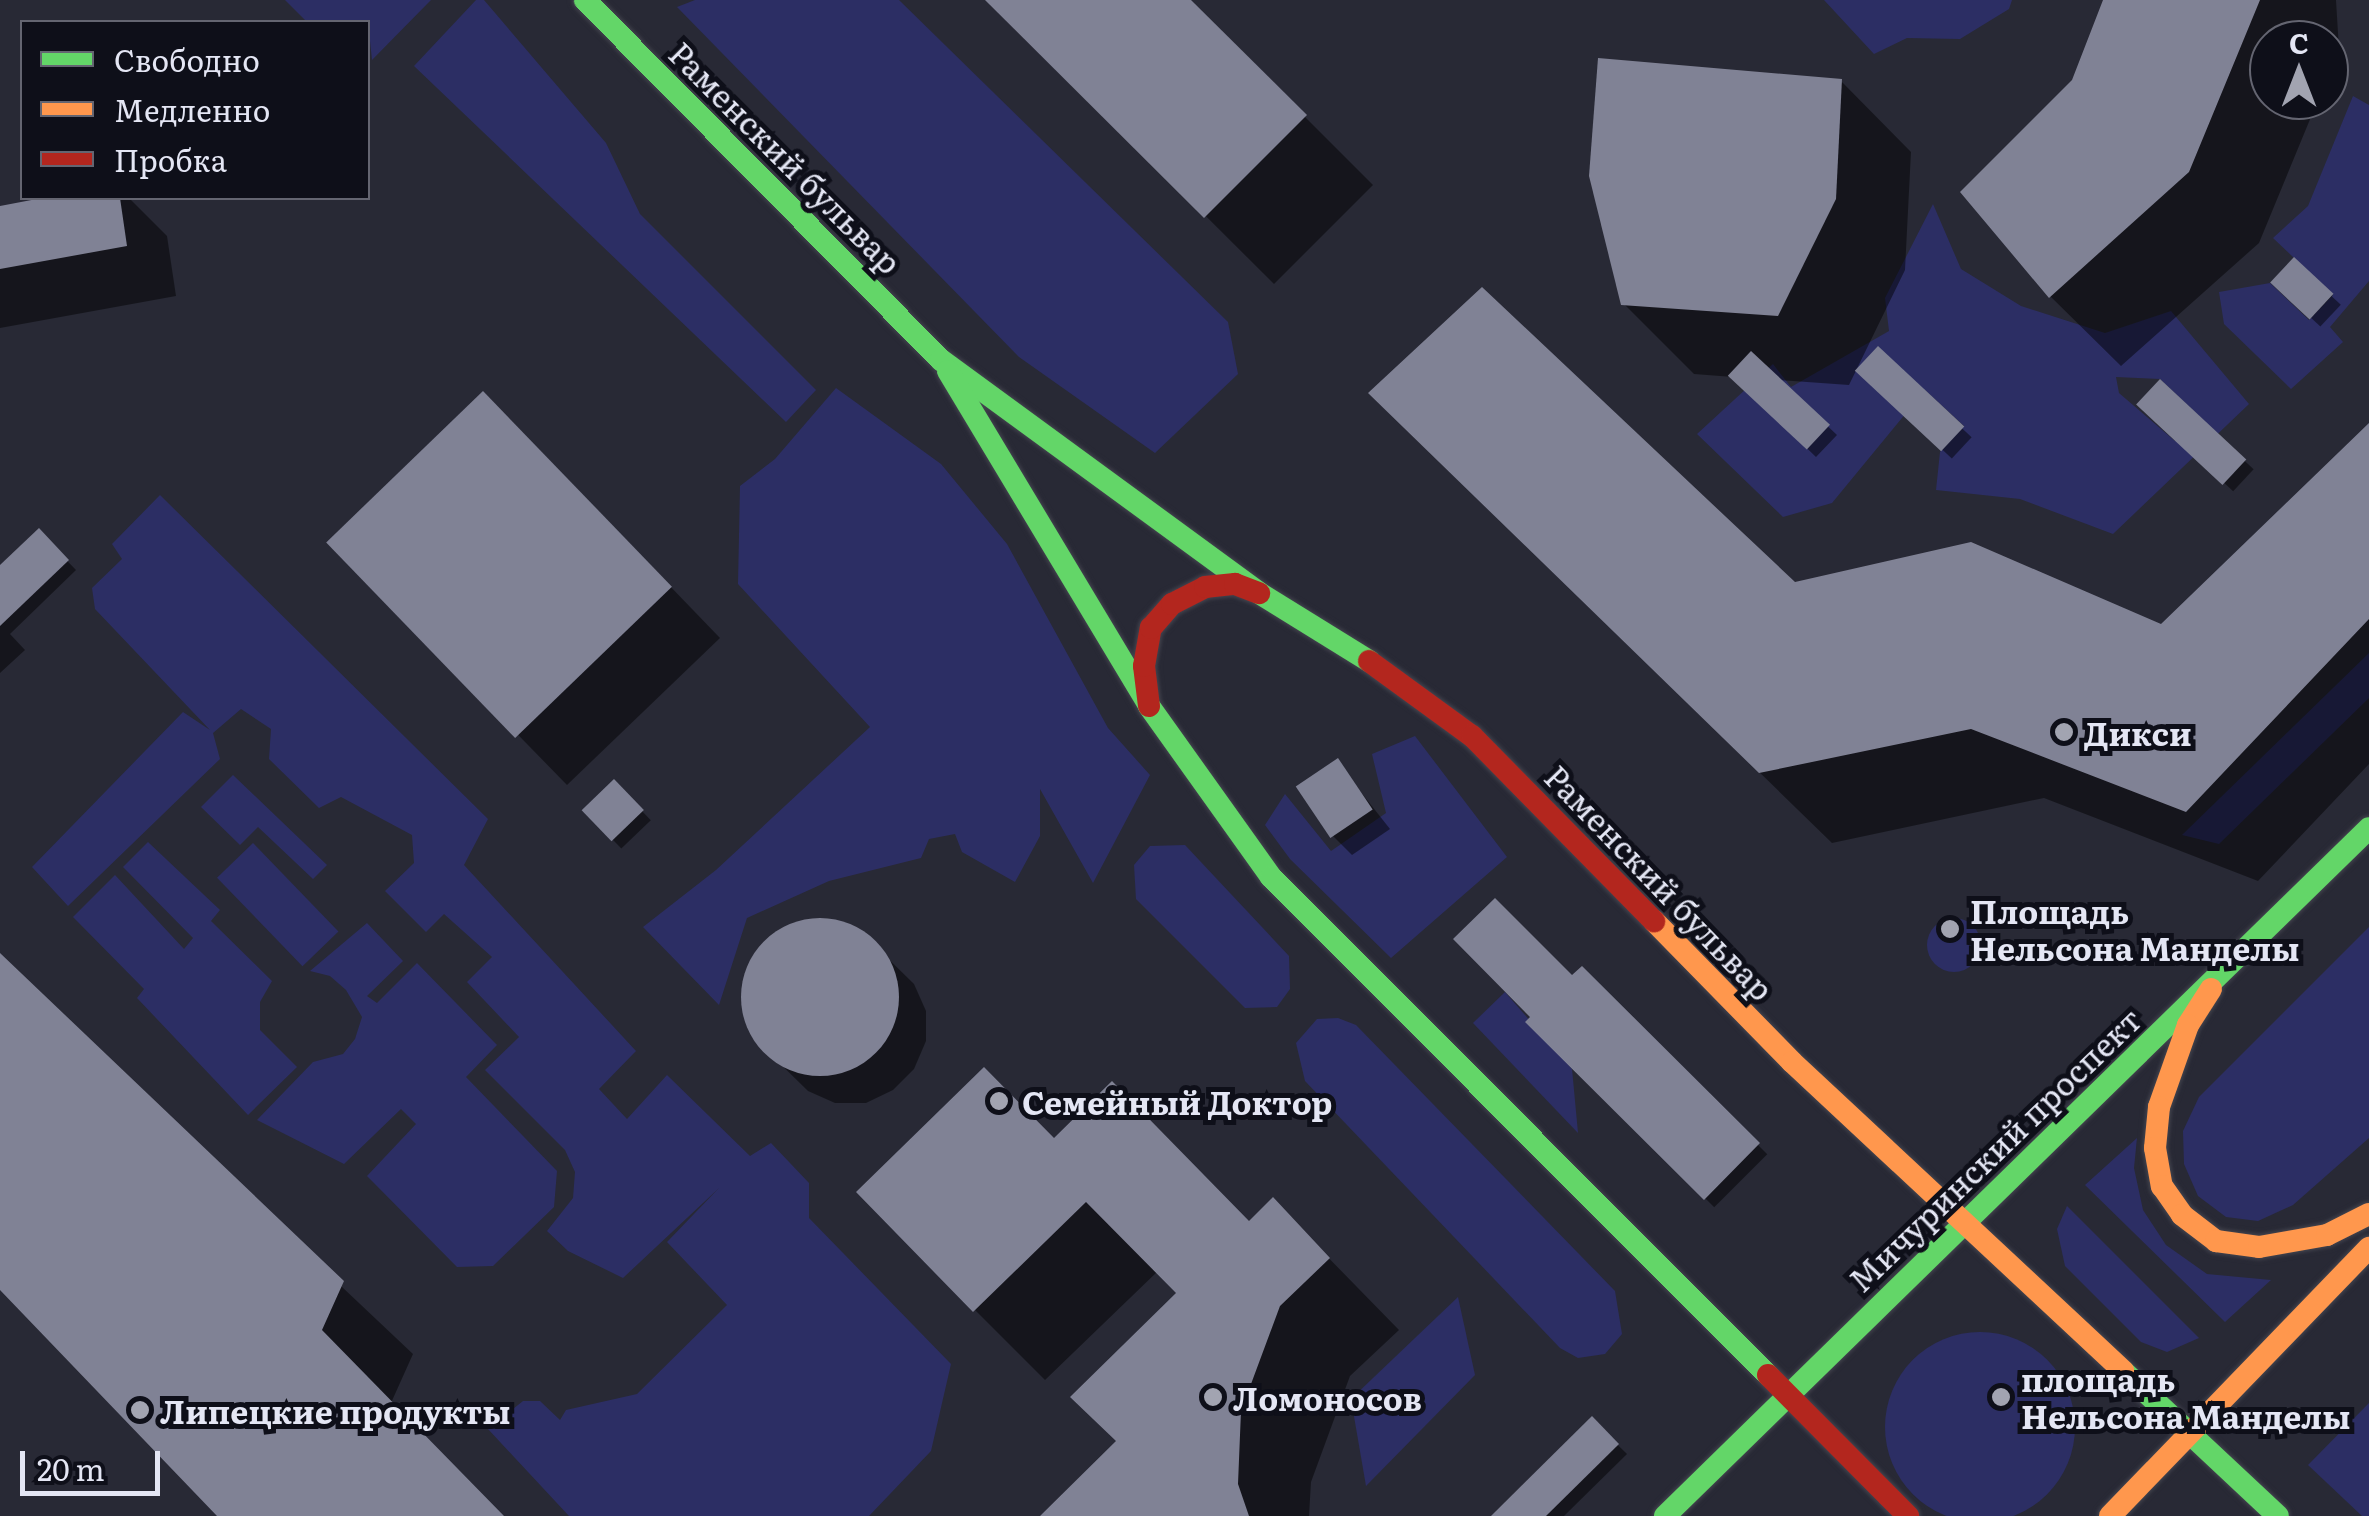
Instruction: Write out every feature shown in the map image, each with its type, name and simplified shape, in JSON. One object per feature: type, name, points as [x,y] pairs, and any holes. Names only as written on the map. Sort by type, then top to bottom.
[{"type":"street","name":"Раменский бульвар","points":[[586,0],[941,360],[1259,593],[1416,690],[1472,736],[1792,1062],[1967,1219],[2190,1438],[2278,1516]]},
{"type":"street","name":"Раменский бульвар","points":[[941,360],[1149,706],[1271,877],[1786,1398],[1908,1516]]},
{"type":"street","points":[[1149,706],[1144,666],[1152,628],[1172,604],[1205,587],[1235,584],[1259,593]]},
{"type":"street","name":"Мичуринский проспект","points":[[1665,1516],[2369,828]]},
{"type":"street","points":[[2221,974],[2188,1025],[2163,1093],[2155,1148],[2162,1186],[2182,1215],[2216,1241],[2259,1247],[2327,1234],[2369,1214]]},
{"type":"street","points":[[2110,1516],[2190,1438],[2369,1248]]},
{"type":"shaded area","points":[[285,0],[431,0],[372,60],[370,20],[305,20]]},
{"type":"shaded area","points":[[476,0],[484,0],[606,143],[640,214],[816,390],[786,422],[414,66]]},
{"type":"shaded area","points":[[695,0],[899,0],[1228,322],[1238,374],[1155,453],[1019,357],[677,7]]},
{"type":"shaded area","points":[[1824,0],[2012,0],[2009,9],[1960,39],[1907,38],[1874,54]]},
{"type":"shaded area","points":[[2353,96],[2369,105],[2369,281],[2330,327],[2343,342],[2291,389],[2224,324],[2219,292],[2270,283],[2309,320],[2333,295],[2273,238],[2308,206],[2343,120],[2349,120]]},
{"type":"shaded area","points":[[1933,204],[1961,269],[2021,306],[2105,333],[2171,311],[2249,404],[2113,534],[2020,499],[1936,490],[1940,452],[1964,426],[1925,390],[1832,503],[1783,517],[1697,434],[1773,364],[1791,387],[1889,331],[1885,298]],"holes":[[[2116,377],[2160,379],[2199,416],[2175,441],[2119,393]]]},
{"type":"shaded area","points":[[836,388],[941,464],[1007,544],[1108,728],[1150,775],[1093,883],[1040,789],[1040,836],[1015,882],[962,852],[955,834],[929,839],[921,858],[829,881],[747,918],[719,1005],[643,927],[716,870],[870,727],[738,584],[740,486],[775,459]]},
{"type":"shaded area","points":[[160,495],[488,819],[464,865],[636,1051],[599,1089],[627,1119],[667,1075],[750,1156],[771,1143],[809,1183],[809,1218],[951,1364],[931,1451],[869,1516],[569,1516],[488,1429],[523,1401],[540,1401],[560,1420],[566,1410],[637,1394],[727,1305],[667,1242],[719,1188],[623,1278],[568,1251],[547,1231],[573,1198],[575,1172],[565,1150],[485,1070],[519,1037],[467,982],[492,957],[444,914],[426,932],[385,891],[414,863],[412,835],[341,797],[319,808],[269,759],[271,729],[241,709],[213,733],[220,759],[68,906],[32,867],[183,712],[210,730],[95,609],[92,588],[122,559],[112,544]]},
{"type":"shaded area","points":[[2369,653],[2369,698],[2219,844],[2182,835]]},
{"type":"shaded area","points":[[1415,736],[1507,857],[1391,958],[1290,859],[1265,825],[1285,794],[1331,851],[1386,813],[1372,754]]},
{"type":"shaded area","points":[[233,775],[327,865],[313,879],[258,827],[240,845],[201,807]]},
{"type":"shaded area","points":[[148,842],[220,910],[211,921],[272,981],[260,1002],[260,1030],[297,1067],[248,1115],[137,998],[144,989],[73,917],[115,875],[184,949],[193,938],[123,867]]},
{"type":"shaded area","points":[[253,843],[338,931],[302,966],[217,878]]},
{"type":"shaded area","points":[[1185,845],[1289,956],[1290,989],[1277,1007],[1245,1008],[1136,899],[1134,865],[1150,846]]},
{"type":"shaded area","points":[[1954,918],[1973,926],[1981,945],[1973,964],[1954,972],[1935,964],[1927,945],[1935,926]]},
{"type":"shaded area","points":[[367,923],[403,961],[367,996],[377,1003],[417,963],[497,1045],[466,1077],[557,1171],[554,1207],[493,1266],[457,1267],[367,1176],[416,1124],[401,1109],[344,1164],[257,1120],[313,1062],[343,1054],[355,1039],[362,1017],[346,990],[330,976],[310,971]]},
{"type":"shaded area","points":[[2369,927],[2369,1138],[2293,1205],[2258,1221],[2226,1217],[2198,1196],[2184,1164],[2183,1131],[2199,1097]]},
{"type":"shaded area","points":[[1505,992],[1572,1069],[1578,1133],[1473,1023]]},
{"type":"shaded area","points":[[1338,1018],[1356,1025],[1615,1291],[1622,1334],[1605,1354],[1578,1358],[1560,1348],[1305,1081],[1296,1043],[1317,1019]]},
{"type":"shaded area","points":[[2137,1138],[2134,1168],[2143,1210],[2166,1245],[2207,1274],[2271,1280],[2225,1322],[2085,1185]]},
{"type":"shaded area","points":[[2067,1206],[2199,1338],[2167,1352],[2141,1342],[2065,1266],[2057,1229]]},
{"type":"shaded area","points":[[1458,1297],[1475,1375],[1366,1486],[1351,1399]]},
{"type":"shaded area","points":[[1961,1334],[1999,1334],[2033,1348],[2059,1374],[2073,1408],[2073,1446],[2059,1480],[2033,1506],[2009,1517],[1951,1517],[1927,1506],[1901,1480],[1887,1446],[1887,1408],[1901,1374],[1927,1348]]},
{"type":"shaded area","points":[[2369,1403],[2369,1516],[2362,1516],[2308,1465]]},
{"type":"building","points":[[985,0],[1191,0],[1307,115],[1204,218]]},
{"type":"building","points":[[2103,0],[2260,0],[2189,172],[2049,298],[1960,192],[2072,80]]},
{"type":"building","points":[[1598,58],[1842,79],[1836,199],[1778,316],[1621,305],[1589,176]]},
{"type":"building","points":[[32,200],[120,200],[127,246],[0,269],[0,206]]},
{"type":"building","points":[[2294,257],[2333,294],[2310,319],[2270,283]]},
{"type":"building","points":[[1482,287],[1795,582],[1971,542],[2161,624],[2369,423],[2369,619],[2186,812],[1971,729],[1759,773],[1368,393]]},
{"type":"building","points":[[1878,346],[1964,426],[1941,451],[1855,371]]},
{"type":"building","points":[[1751,351],[1830,425],[1807,450],[1728,376]]},
{"type":"building","points":[[2160,379],[2246,459],[2222,485],[2136,405]]},
{"type":"building","points":[[483,391],[672,587],[515,738],[326,542]]},
{"type":"building","points":[[39,528],[69,560],[0,626],[0,565]]},
{"type":"building","points":[[1338,758],[1373,809],[1330,838],[1296,787]]},
{"type":"building","points":[[614,779],[644,810],[612,841],[582,810]]},
{"type":"building","points":[[1495,898],[1572,975],[1582,966],[1760,1143],[1704,1200],[1525,1022],[1530,1017],[1453,939]]},
{"type":"building","points":[[820,918],[850,924],[876,941],[893,967],[899,997],[893,1027],[876,1053],[850,1070],[820,1076],[790,1070],[764,1053],[747,1027],[741,997],[747,967],[764,941],[790,924]]},
{"type":"building","points":[[0,953],[344,1281],[322,1330],[504,1516],[217,1516],[0,1290]]},
{"type":"building","points":[[984,1067],[1054,1138],[1112,1081],[1249,1221],[1273,1197],[1330,1258],[1280,1306],[1241,1411],[1238,1484],[1249,1516],[1040,1516],[1116,1441],[1070,1397],[1176,1293],[1086,1202],[973,1312],[856,1192]]},
{"type":"building","points":[[1592,1416],[1619,1444],[1546,1516],[1491,1516]]},
{"type":"traffic: fast","points":[[585,0],[941,360],[1259,593],[1369,661]]},
{"type":"traffic: fast","points":[[948,371],[1149,706],[1271,877],[1768,1375]]},
{"type":"traffic: fast","points":[[1665,1516],[2369,828]]},
{"type":"traffic: fast","points":[[2123,1371],[2278,1516]]},
{"type":"traffic: slow","points":[[1654,921],[1792,1062],[2123,1371]]},
{"type":"traffic: slow","points":[[2211,989],[2188,1025],[2159,1107],[2155,1148],[2162,1186],[2182,1215],[2216,1241],[2259,1247],[2327,1235],[2369,1214]]},
{"type":"traffic: slow","points":[[2110,1516],[2369,1248]]},
{"type":"traffic: jam","points":[[1149,706],[1144,666],[1151,628],[1172,604],[1205,587],[1235,584],[1259,593]]},
{"type":"traffic: jam","points":[[1369,661],[1472,736],[1654,921]]},
{"type":"traffic: jam","points":[[1768,1375],[1908,1516]]},
{"type":"place","name":"Дикси","points":[[2064,732]]},
{"type":"place","name":"Площадь Нельсона Манделы","points":[[1950,929]]},
{"type":"place","name":"Семейный Доктор","points":[[999,1101]]},
{"type":"place","name":"Ломоносов","points":[[1213,1397]]},
{"type":"place","name":"площадь Нельсона Манделы","points":[[2001,1397]]},
{"type":"place","name":"Липецкие продукты","points":[[140,1410]]}]
